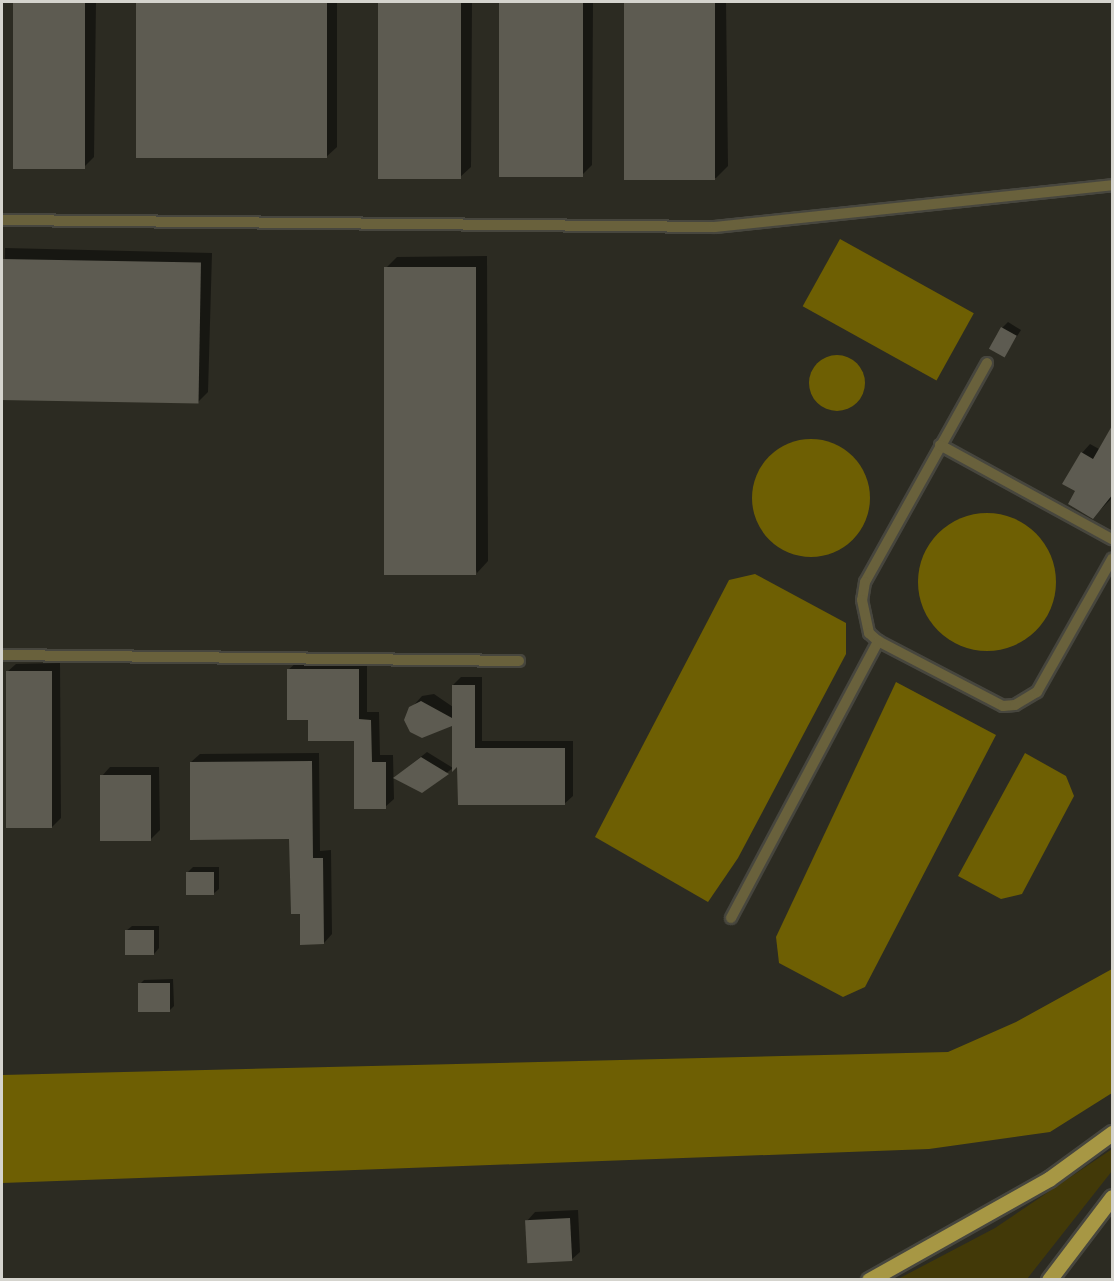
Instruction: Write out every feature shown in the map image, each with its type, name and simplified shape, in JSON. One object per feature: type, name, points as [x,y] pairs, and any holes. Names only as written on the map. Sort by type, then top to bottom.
[{"type":"main road","points":[[868,1280],[1040,1184],[1113,1133]]},
{"type":"main road","points":[[1049,1280],[1113,1197]]},
{"type":"lane","points":[[2,220],[716,227],[1113,185]]},
{"type":"lane","points":[[987,363],[865,582],[862,600],[864,622],[878,641],[1003,706],[1015,705],[1037,692],[1113,559]]},
{"type":"lane","points":[[940,445],[1113,539]]},
{"type":"lane","points":[[731,918],[878,641]]},
{"type":"lane","points":[[2,655],[519,660]]},
{"type":"shaded area","points":[[840,239],[974,313],[936,381],[803,306]]},
{"type":"shaded area","points":[[837,355],[848,357],[857,363],[863,372],[865,383],[863,394],[857,403],[848,409],[837,411],[826,409],[817,403],[811,394],[809,383],[811,372],[817,363],[826,357]]},
{"type":"shaded area","points":[[811,439],[834,443],[853,456],[866,475],[870,498],[866,521],[853,540],[834,553],[811,557],[788,553],[769,540],[756,521],[752,498],[756,475],[769,456],[788,443]]},
{"type":"shaded area","points":[[987,513],[1013,519],[1036,533],[1050,556],[1056,582],[1050,608],[1036,631],[1013,645],[987,651],[961,645],[938,631],[924,608],[918,582],[924,556],[938,533],[961,519]]},
{"type":"shaded area","points":[[755,574],[846,623],[846,654],[738,858],[708,902],[595,837],[729,580]]},
{"type":"shaded area","points":[[896,682],[996,735],[865,987],[843,997],[779,963],[776,937]]},
{"type":"shaded area","points":[[1025,753],[1066,776],[1074,796],[1022,894],[1001,899],[958,876]]},
{"type":"shaded area","points":[[1112,969],[1112,1093],[1050,1132],[929,1149],[2,1183],[2,1075],[948,1052],[1016,1022]]},
{"type":"shaded area","points":[[1112,1149],[1112,1171],[1027,1279],[898,1279],[995,1228]]},
{"type":"building","points":[[13,2],[85,2],[85,169],[13,169]]},
{"type":"building","points":[[136,2],[327,2],[327,158],[136,158]]},
{"type":"building","points":[[378,2],[461,2],[461,179],[378,179]]},
{"type":"building","points":[[499,2],[583,2],[583,177],[499,177]]},
{"type":"building","points":[[624,2],[715,2],[715,180],[624,180]]},
{"type":"building","points":[[2,259],[201,262],[199,403],[2,400]]},
{"type":"building","points":[[384,267],[476,267],[476,575],[384,575]]},
{"type":"building","points":[[1001,327],[1017,336],[1005,358],[989,349]]},
{"type":"building","points":[[1113,424],[1113,494],[1093,519],[1068,504],[1075,491],[1062,484],[1081,452],[1093,459]]},
{"type":"building","points":[[287,669],[359,669],[359,719],[371,720],[372,762],[386,762],[386,809],[354,809],[354,741],[308,741],[308,720],[287,720]]},
{"type":"building","points":[[6,671],[52,671],[52,828],[6,828]]},
{"type":"building","points":[[452,685],[475,685],[475,748],[565,748],[565,805],[458,805],[457,767],[452,772],[452,726],[422,738],[410,732],[404,720],[409,707],[421,701],[452,718]]},
{"type":"building","points":[[421,757],[449,774],[422,793],[393,778]]},
{"type":"building","points":[[312,761],[313,858],[323,858],[324,944],[300,945],[300,914],[291,914],[289,839],[190,840],[190,762]]},
{"type":"building","points":[[100,775],[151,775],[151,841],[100,841]]},
{"type":"building","points":[[186,872],[214,872],[214,895],[186,895]]},
{"type":"building","points":[[125,930],[154,930],[154,955],[125,955]]},
{"type":"building","points":[[138,983],[170,983],[170,1012],[138,1012]]},
{"type":"building","points":[[570,1218],[572,1261],[527,1263],[525,1220]]}]
